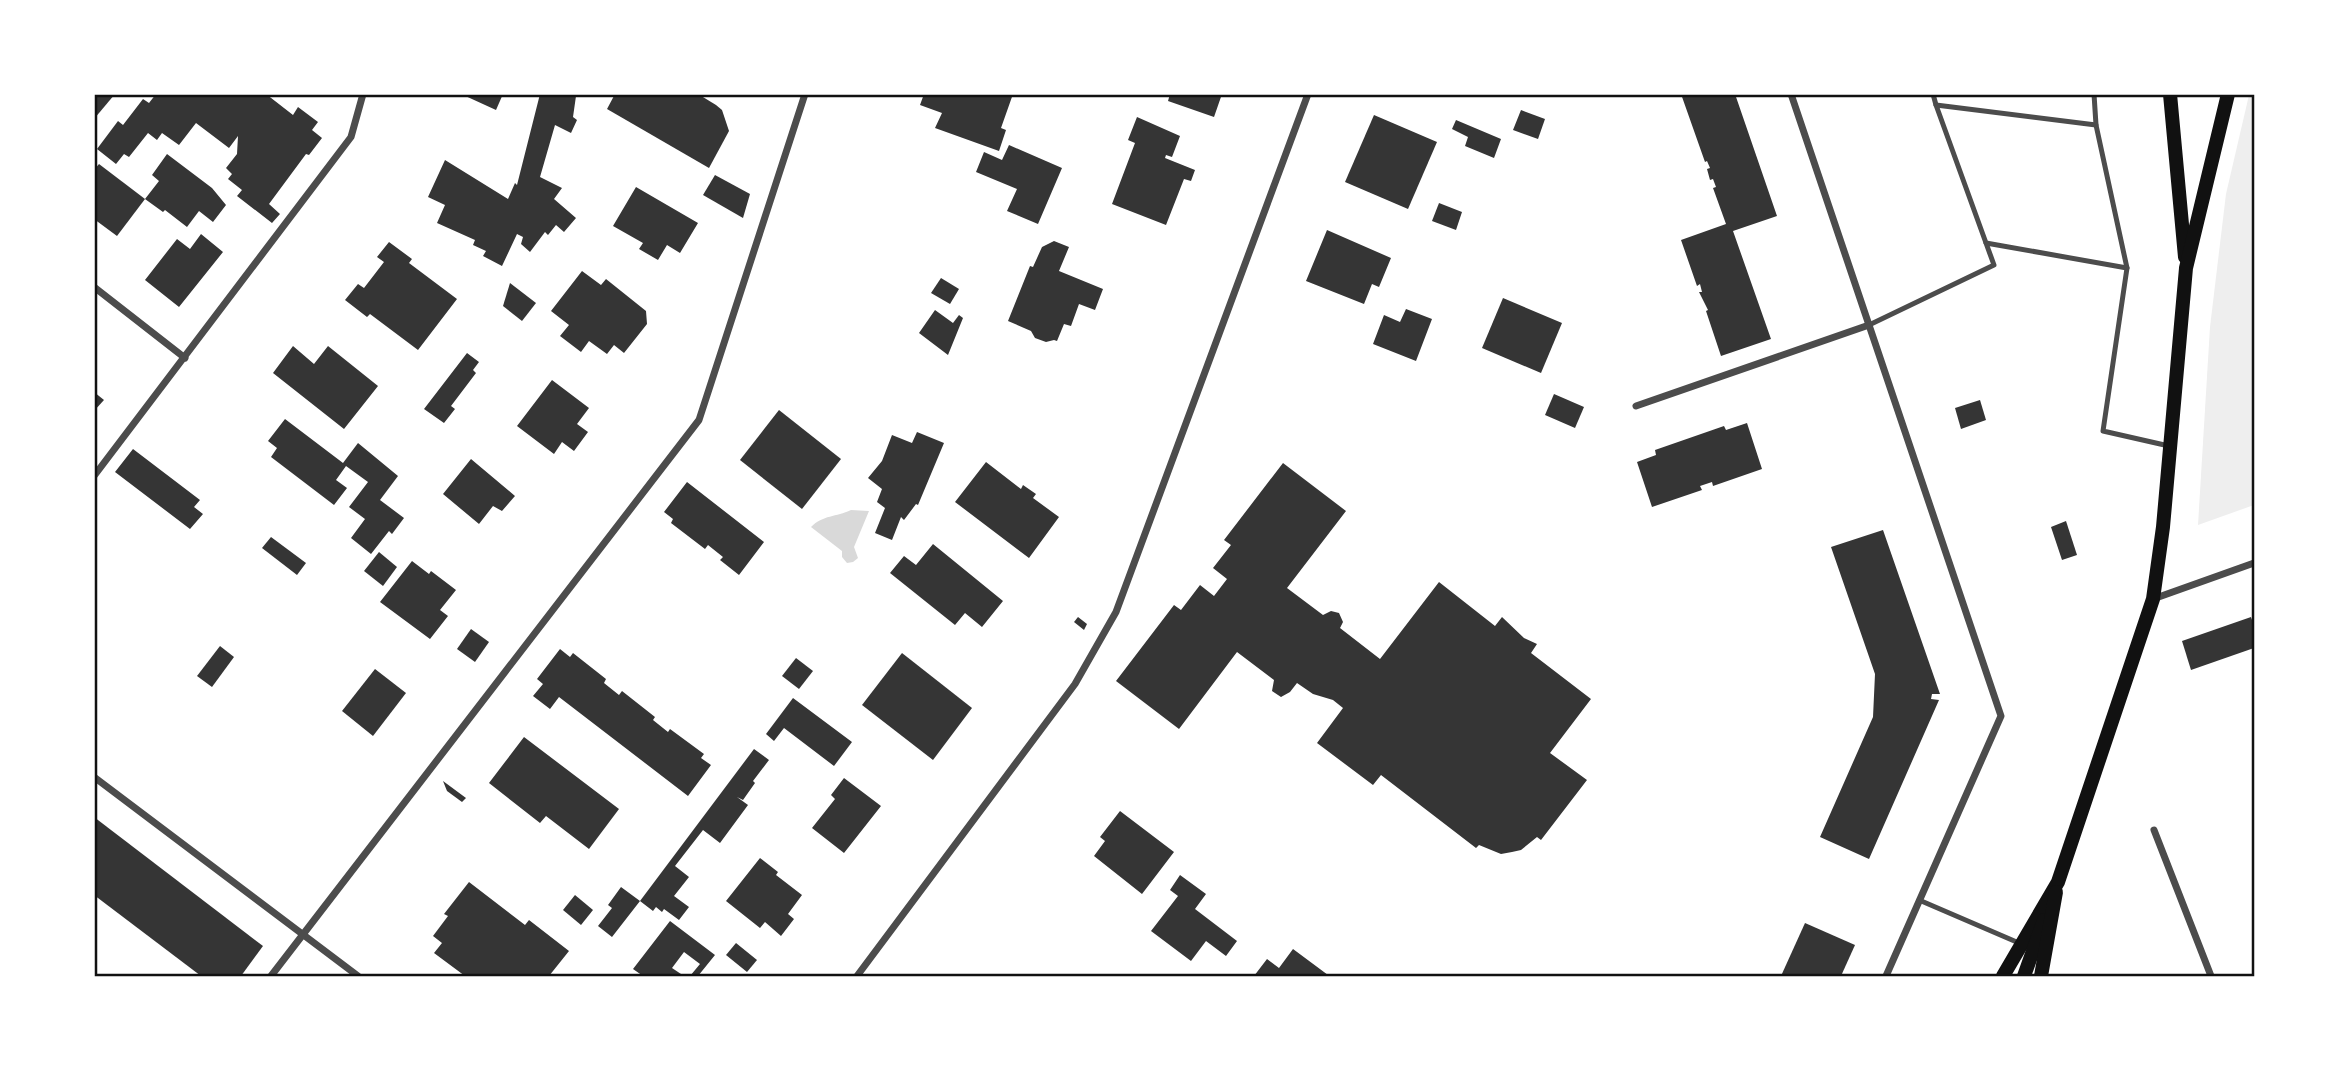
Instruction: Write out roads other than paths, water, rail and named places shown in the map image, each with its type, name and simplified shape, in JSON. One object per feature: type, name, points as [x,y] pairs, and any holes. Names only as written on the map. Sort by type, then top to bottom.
[{"type":"main road","points":[[2170,94],[2186,268]]},
{"type":"main road","points":[[2024,976],[2153,599],[2163,527],[2186,268],[2228,94]]},
{"type":"main road","points":[[2003,976],[2058,882]]},
{"type":"main road","points":[[2041,976],[2058,882]]},
{"type":"street","points":[[94,476],[351,137],[363,94]]},
{"type":"street","points":[[271,976],[699,420],[805,94]]},
{"type":"street","points":[[857,976],[1074,684],[1116,612],[1308,94]]},
{"type":"street","points":[[1791,94],[2001,716],[1886,976]]},
{"type":"street","points":[[94,287],[185,358]]},
{"type":"street","points":[[1636,406],[1869,325]]},
{"type":"street","points":[[2153,599],[2255,564]]},
{"type":"street","points":[[94,777],[358,976]]},
{"type":"street","points":[[2154,830],[2211,976]]},
{"type":"lane","points":[[1869,325],[1994,265],[1933,94]]},
{"type":"lane","points":[[2094,94],[2096,125],[2127,268],[2103,431],[2170,446]]},
{"type":"lane","points":[[1936,105],[2096,125]]},
{"type":"lane","points":[[1986,243],[2127,268]]},
{"type":"lane","points":[[1919,900],[2022,945]]}]
